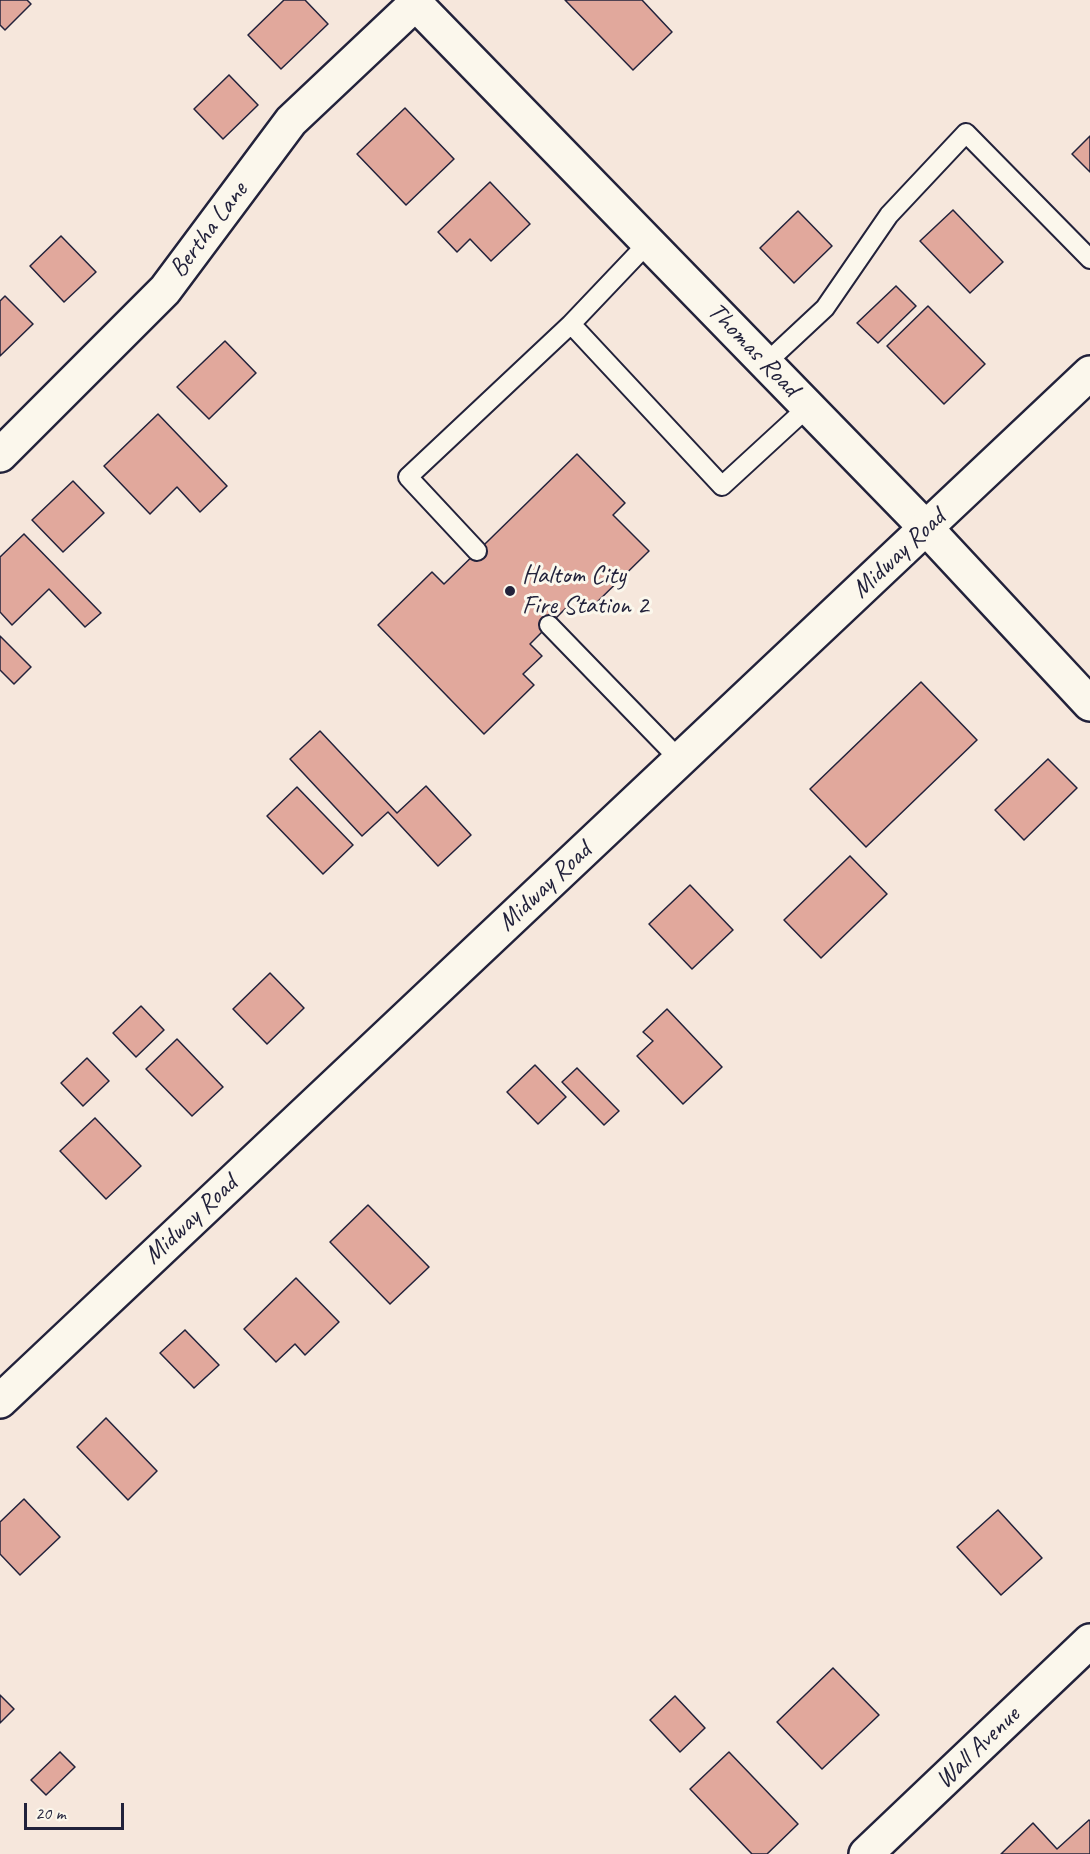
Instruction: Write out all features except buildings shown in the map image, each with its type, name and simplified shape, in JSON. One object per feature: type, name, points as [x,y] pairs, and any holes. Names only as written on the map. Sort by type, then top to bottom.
[{"type":"street","name":"Thomas Road","points":[[414,2],[926,528],[1090,704]]},
{"type":"street","name":"Bertha Lane","points":[[0,455],[165,290],[291,121],[414,2]]},
{"type":"street","name":"Midway Road","points":[[0,1401],[240,1172],[1090,373]]},
{"type":"street","name":"Wall Avenue","points":[[866,1854],[1090,1641]]},
{"type":"lane","points":[[766,363],[825,308],[889,215],[966,134],[1090,259]]},
{"type":"lane","points":[[477,551],[408,477],[571,324],[648,243]]},
{"type":"lane","points":[[571,324],[722,486],[808,407]]},
{"type":"lane","points":[[549,625],[680,759]]},
{"type":"place","name":"Haltom City Fire Station 2","points":[[510,591]]}]
